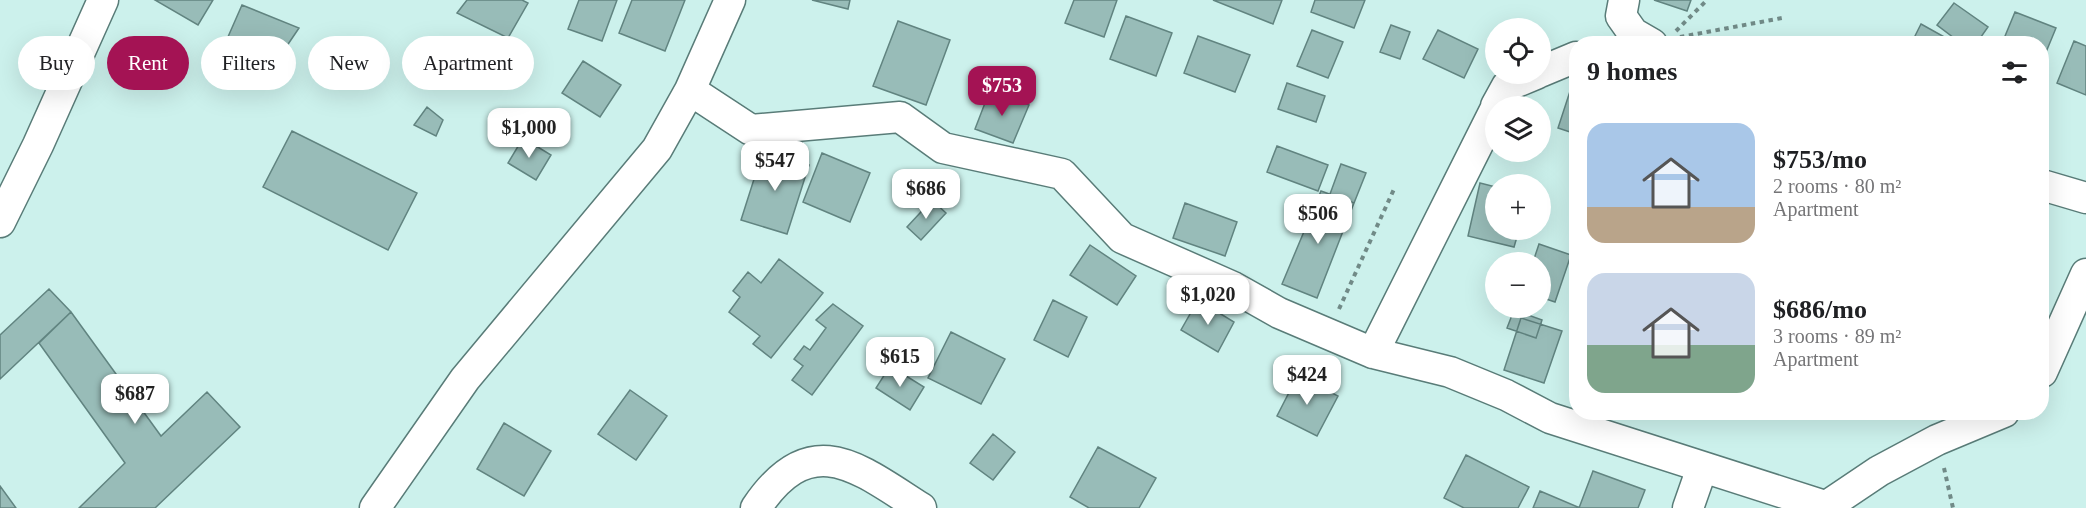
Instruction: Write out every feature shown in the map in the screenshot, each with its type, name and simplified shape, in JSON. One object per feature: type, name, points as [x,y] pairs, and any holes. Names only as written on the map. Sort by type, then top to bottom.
[{"type":"street","points":[[0,222],[38,145],[103,0]]},
{"type":"street","points":[[375,508],[465,379],[657,149],[690,90],[730,0]]},
{"type":"street","points":[[1624,0],[1621,16],[1638,36]]},
{"type":"street","points":[[1551,67],[1569,60]]},
{"type":"street","points":[[1502,96],[1507,86],[1512,84]]},
{"type":"street","points":[[690,90],[751,130],[900,117],[943,148],[1062,174],[1122,238],[1233,287],[1279,313],[1373,354],[1450,372],[1506,395],[1550,418],[1829,507],[1879,471],[1937,440],[1985,420]]},
{"type":"street","points":[[1373,354],[1485,129]]},
{"type":"street","points":[[2049,187],[2086,198]]},
{"type":"street","points":[[2049,356],[2086,274]]},
{"type":"street","points":[[756,508],[792,470],[814,461],[836,461],[857,467],[921,508]]},
{"type":"street","points":[[1688,508],[1702,468]]},
{"type":"path","points":[[1667,36],[1782,18]]},
{"type":"path","points":[[1328,334],[1395,187]]},
{"type":"path","points":[[1937,440],[1953,508]]},
{"type":"building","points":[[155,0],[213,0],[198,25]]},
{"type":"building","points":[[467,0],[522,0],[528,3],[509,36],[504,36],[457,13]]},
{"type":"building","points":[[579,0],[617,0],[602,41],[568,29]]},
{"type":"building","points":[[632,0],[685,0],[665,51],[619,33]]},
{"type":"building","points":[[812,0],[850,0],[848,9]]},
{"type":"building","points":[[1074,0],[1117,0],[1104,37],[1065,23]]},
{"type":"building","points":[[1213,0],[1282,0],[1273,24]]},
{"type":"building","points":[[1315,0],[1365,0],[1354,28],[1311,12]]},
{"type":"building","points":[[1654,0],[1691,0],[1687,11]]},
{"type":"building","points":[[1954,3],[1988,27],[1982,36],[1951,36],[1937,25]]},
{"type":"building","points":[[242,5],[299,28],[294,36],[228,36]]},
{"type":"building","points":[[2015,12],[2056,28],[2049,45],[2049,36],[2005,36]]},
{"type":"building","points":[[1126,16],[1172,33],[1156,76],[1110,59]]},
{"type":"building","points":[[898,21],[950,40],[926,105],[873,86]]},
{"type":"building","points":[[1921,24],[1943,36],[1915,36]]},
{"type":"building","points":[[1391,25],[1410,32],[1400,59],[1380,52]]},
{"type":"building","points":[[1312,30],[1343,42],[1328,78],[1297,66]]},
{"type":"building","points":[[1438,30],[1478,49],[1464,78],[1423,59]]},
{"type":"building","points":[[1198,36],[1250,55],[1235,92],[1184,73]]},
{"type":"building","points":[[2074,41],[2086,46],[2086,95],[2057,83]]},
{"type":"building","points":[[583,61],[621,85],[600,117],[562,93]]},
{"type":"building","points":[[1287,83],[1325,96],[1316,122],[1278,109]]},
{"type":"building","points":[[990,90],[1029,105],[1013,143],[975,129]]},
{"type":"building","points":[[1569,94],[1569,132],[1558,128]]},
{"type":"building","points":[[427,107],[443,120],[436,136],[414,125]]},
{"type":"building","points":[[292,131],[417,193],[388,250],[263,187]]},
{"type":"building","points":[[523,138],[551,155],[536,180],[508,163]]},
{"type":"building","points":[[802,141],[803,156],[783,159],[782,143]]},
{"type":"building","points":[[1277,146],[1328,165],[1318,191],[1267,172]]},
{"type":"building","points":[[763,151],[809,165],[787,234],[741,220]]},
{"type":"building","points":[[822,153],[870,173],[850,222],[803,202]]},
{"type":"building","points":[[1341,164],[1366,173],[1354,203],[1330,194]]},
{"type":"building","points":[[1480,183],[1485,184],[1485,240],[1516,240],[1514,247],[1468,236]]},
{"type":"building","points":[[1321,191],[1354,203],[1317,298],[1282,284]]},
{"type":"building","points":[[932,200],[946,213],[921,240],[907,227]]},
{"type":"building","points":[[1185,203],[1237,222],[1225,256],[1173,238]]},
{"type":"building","points":[[1539,244],[1569,254],[1569,261],[1555,302],[1551,301],[1551,252],[1536,252]]},
{"type":"building","points":[[1090,245],[1136,276],[1117,305],[1070,275]]},
{"type":"building","points":[[779,259],[823,293],[771,358],[753,344],[760,336],[729,312],[740,297],[733,291],[748,272],[761,283]]},
{"type":"building","points":[[49,289],[71,312],[0,379],[0,335]]},
{"type":"building","points":[[1053,300],[1087,317],[1068,357],[1034,340]]},
{"type":"building","points":[[1198,300],[1234,322],[1218,352],[1181,330]]},
{"type":"building","points":[[833,304],[863,326],[812,395],[792,380],[803,366],[794,359],[804,346],[810,350],[826,328],[816,320]]},
{"type":"building","points":[[71,312],[161,436],[207,392],[240,427],[155,508],[79,508],[125,463],[39,343]]},
{"type":"building","points":[[1511,318],[1542,320],[1536,338],[1507,328]]},
{"type":"building","points":[[1521,318],[1562,331],[1544,383],[1504,370]]},
{"type":"building","points":[[951,332],[1005,359],[981,404],[928,378]]},
{"type":"building","points":[[890,366],[924,387],[910,410],[876,388]]},
{"type":"building","points":[[1298,375],[1338,396],[1317,436],[1277,416]]},
{"type":"building","points":[[630,390],[667,416],[636,460],[598,434]]},
{"type":"building","points":[[504,423],[551,451],[524,496],[477,469]]},
{"type":"building","points":[[993,434],[1015,452],[993,480],[970,463]]},
{"type":"building","points":[[1098,447],[1156,478],[1139,508],[1089,508],[1070,497]]},
{"type":"building","points":[[1466,455],[1529,487],[1518,508],[1464,508],[1444,498]]},
{"type":"building","points":[[1593,471],[1645,490],[1638,508],[1579,508]]},
{"type":"building","points":[[0,486],[16,508],[0,508]]},
{"type":"building","points":[[1540,491],[1580,508],[1533,508]]}]
